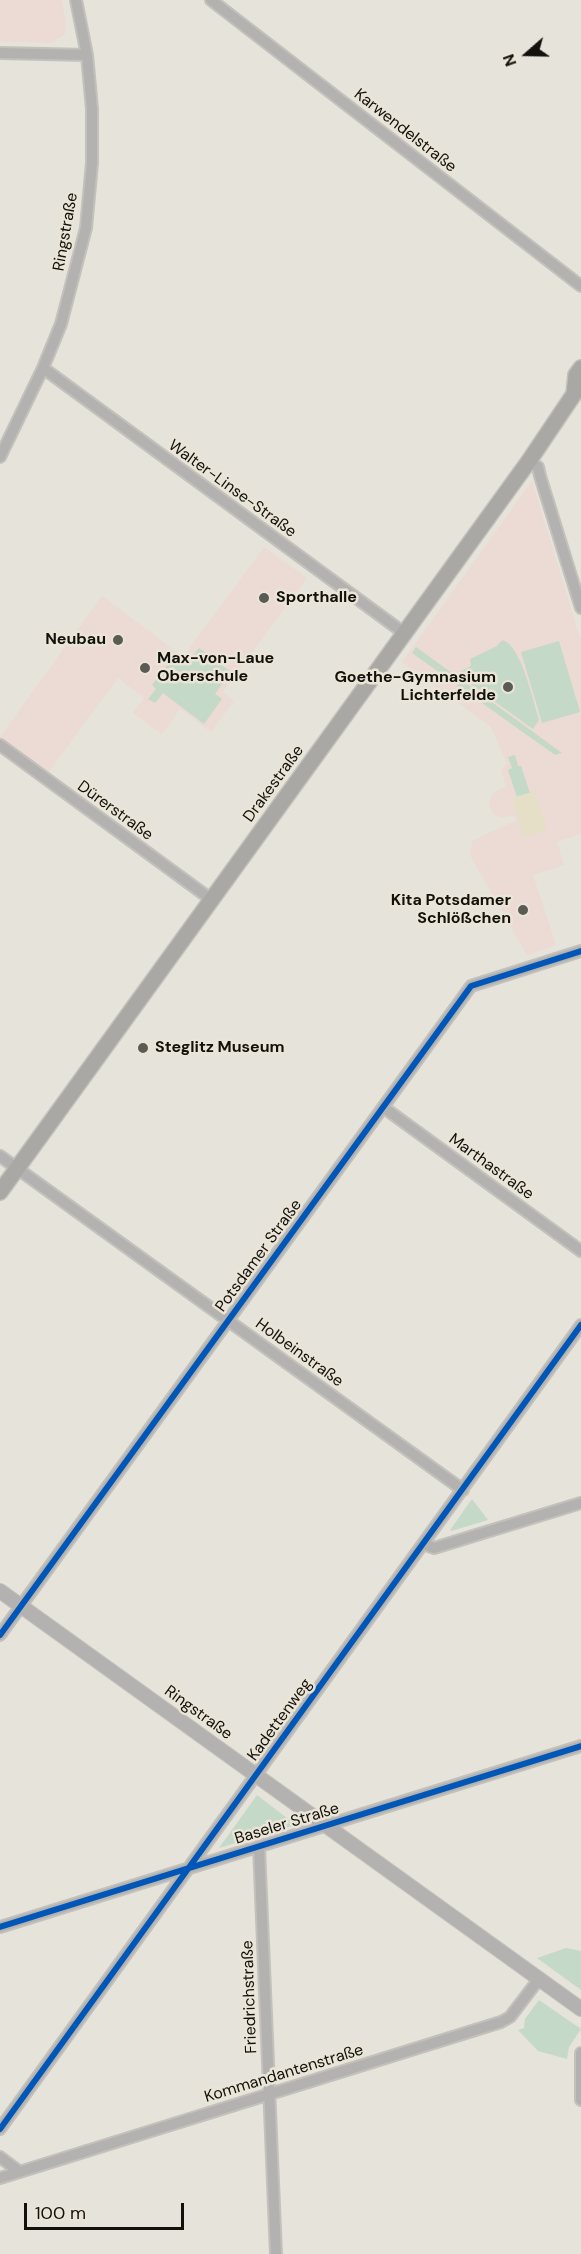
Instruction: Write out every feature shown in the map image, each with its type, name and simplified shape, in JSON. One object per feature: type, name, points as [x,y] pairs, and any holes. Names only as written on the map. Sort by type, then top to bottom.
[{"type":"main road","name":"Drakestraße","points":[[0,1192],[577,393],[576,375],[581,368]]},
{"type":"street","name":"Ringstraße","points":[[0,457],[43,368],[72,286],[86,228],[92,163],[92,109],[87,55],[76,0]]},
{"type":"street","name":"Karwendelstraße","points":[[211,0],[581,286]]},
{"type":"street","points":[[0,53],[87,55]]},
{"type":"street","name":"Walter-Linse-Straße","points":[[43,368],[404,633]]},
{"type":"street","points":[[529,461],[537,467],[581,608]]},
{"type":"street","name":"Dürerstraße","points":[[0,745],[212,900]]},
{"type":"street","name":"Potsdamer Straße","points":[[0,1635],[471,986],[581,951]]},
{"type":"street","name":"Marthastraße","points":[[383,1107],[581,1251]]},
{"type":"street","name":"Holbeinstraße","points":[[0,1156],[463,1490]]},
{"type":"street","name":"Kadettenweg","points":[[0,2129],[581,1325]]},
{"type":"street","points":[[424,1544],[434,1548],[581,1503]]},
{"type":"street","name":"Ringstraße","points":[[0,1591],[581,2009]]},
{"type":"street","name":"Baseler Straße","points":[[0,1927],[581,1746]]},
{"type":"street","name":"Friedrichstraße","points":[[259,1847],[276,2254]]},
{"type":"street","name":"Kommandantenstraße","points":[[0,2178],[501,2022],[510,2017],[539,1979]]},
{"type":"street","points":[[581,2054],[581,2100]]},
{"type":"street","points":[[0,2157],[21,2172]]},
{"type":"shaded area","points":[[0,0],[62,0],[66,23],[65,34],[51,43],[0,41]]},
{"type":"shaded area","name":"Goethe-Gymnasium Lichterfelde","points":[[532,481],[581,641],[581,834],[557,842],[564,865],[533,875],[556,945],[527,955],[470,855],[472,841],[517,820],[515,816],[494,815],[489,805],[492,794],[506,786],[501,770],[507,763],[491,727],[402,662]]},
{"type":"shaded area","name":"Max-von-Laue Oberschule","points":[[264,547],[307,578],[223,692],[234,701],[211,732],[180,709],[162,734],[133,713],[144,698],[118,678],[48,773],[0,737],[102,596],[183,657]]},
{"type":"green space","points":[[502,640],[509,644],[515,652],[525,674],[539,720],[533,729],[458,675],[459,672],[471,666],[470,659],[497,646]]},
{"type":"green space","points":[[559,641],[580,712],[542,723],[521,652]]},
{"type":"green space","points":[[416,647],[562,753],[555,755],[412,653]]},
{"type":"green space","points":[[199,648],[231,672],[215,694],[222,699],[204,724],[163,693],[155,703],[148,699],[156,689],[152,685],[174,656],[186,665]]},
{"type":"green space","points":[[515,755],[530,793],[517,797],[508,770],[512,768],[508,757]]},
{"type":"green space","points":[[472,1499],[488,1520],[451,1531],[450,1530]]},
{"type":"green space","points":[[257,1795],[296,1825],[219,1848]]},
{"type":"green space","points":[[566,1948],[581,1951],[581,1990],[537,1958]]},
{"type":"green space","points":[[539,2000],[581,2029],[569,2047],[567,2059],[538,2051],[518,2030],[524,2028],[525,2019]]},
{"type":"sand","points":[[535,791],[547,830],[524,837],[512,798]]},
{"type":"cycle path","points":[[0,1635],[471,986],[581,951]]},
{"type":"cycle path","points":[[0,2129],[581,1325]]},
{"type":"cycle path","points":[[0,1927],[581,1746]]},
{"type":"place","name":"Sporthalle","points":[[264,598]]},
{"type":"place","name":"Neubau","points":[[118,640]]},
{"type":"place","name":"Max-von-Laue Oberschule","points":[[145,668]]},
{"type":"place","name":"Goethe-Gymnasium Lichterfelde","points":[[508,687]]},
{"type":"place","name":"Kita Potsdamer Schlößchen","points":[[523,910]]},
{"type":"place","name":"Steglitz Museum","points":[[143,1048]]}]
